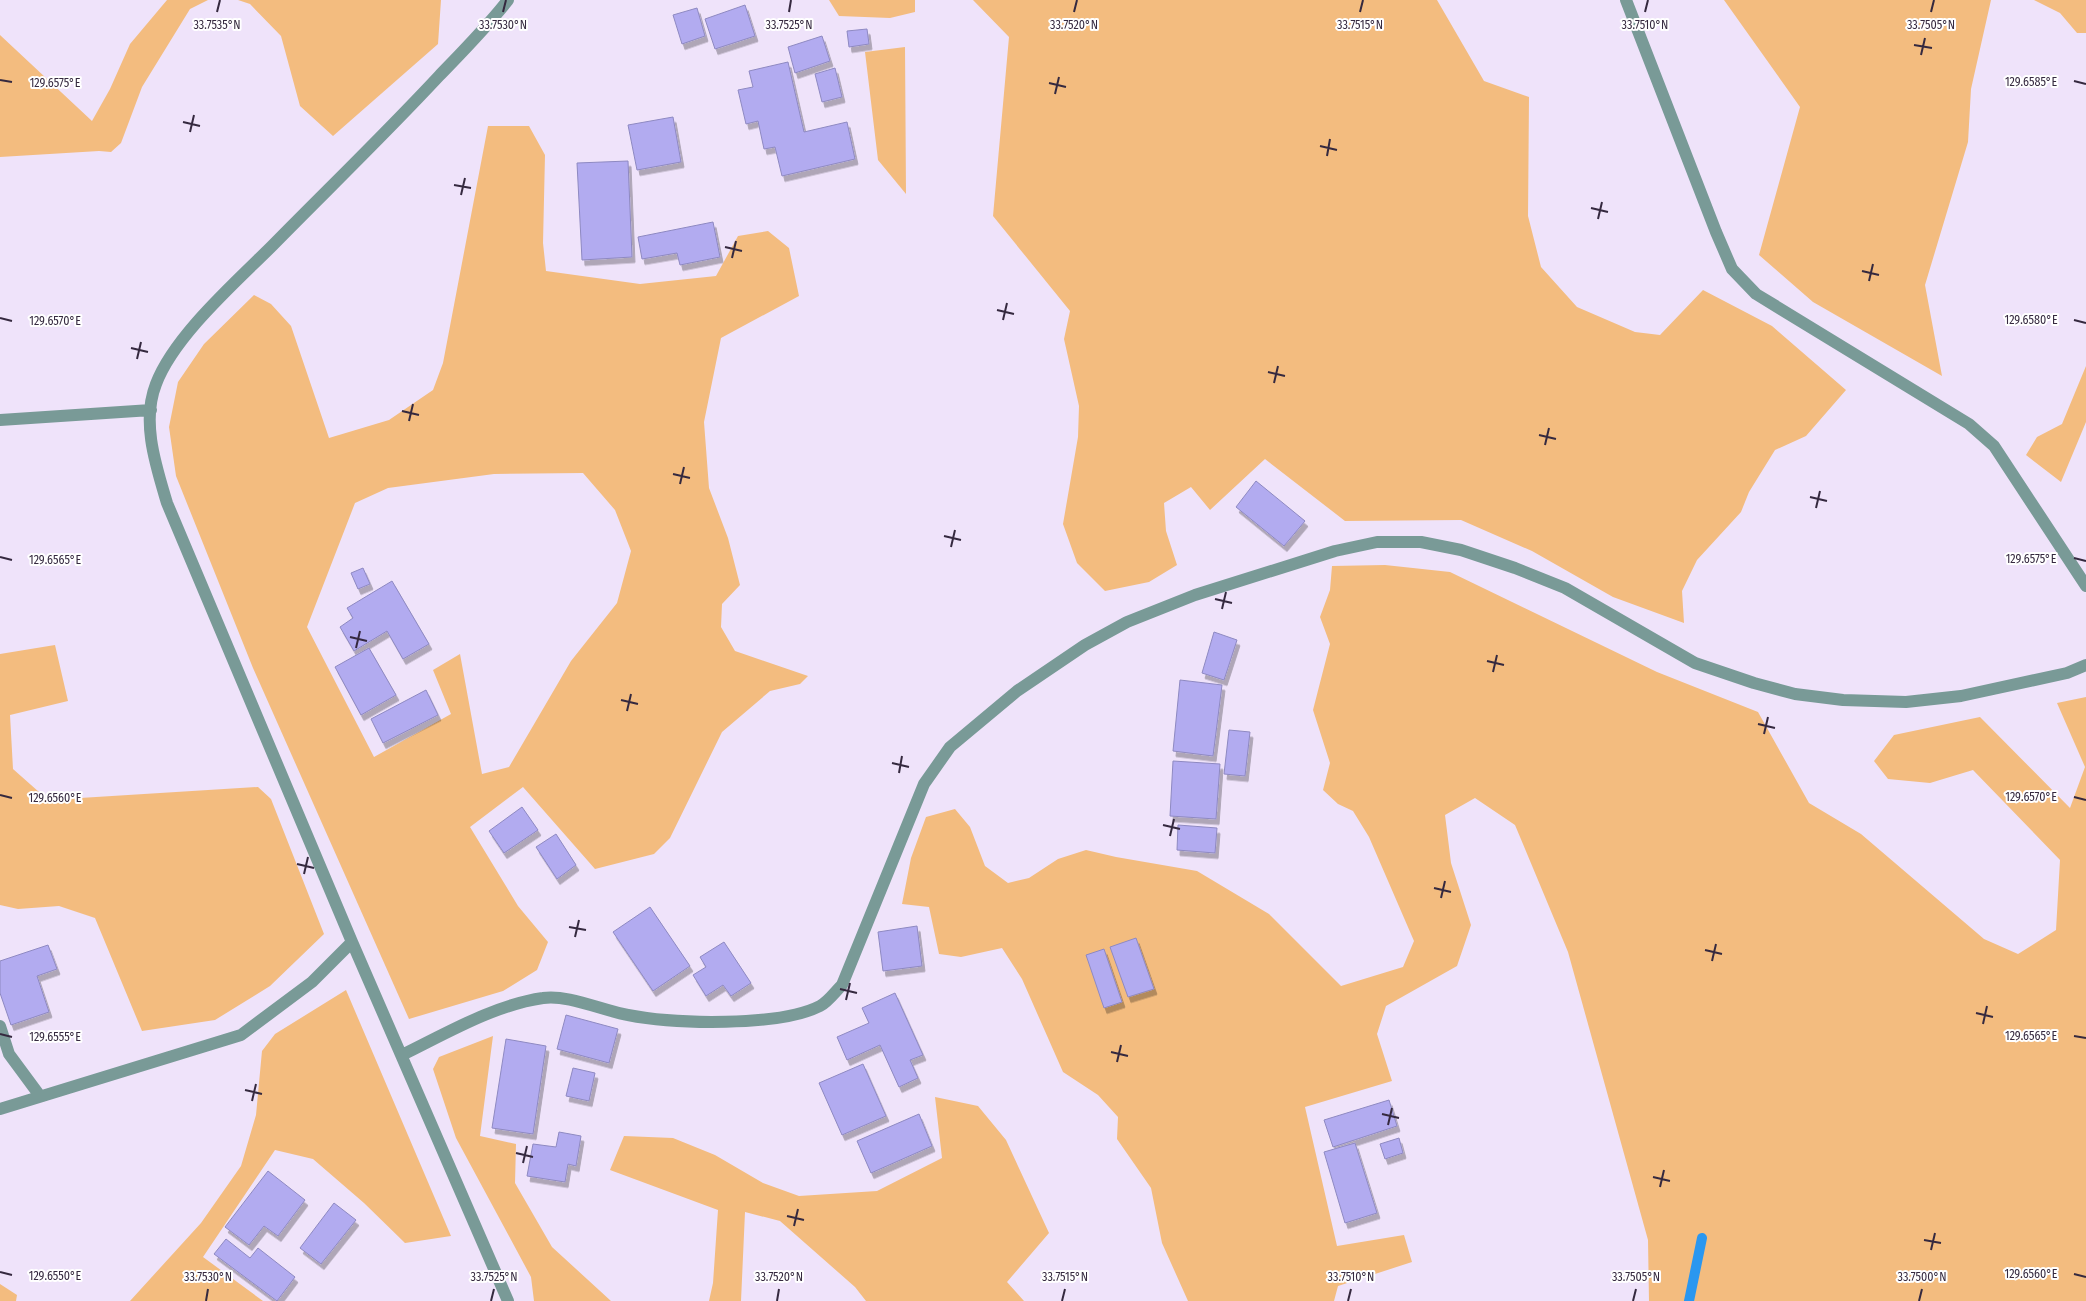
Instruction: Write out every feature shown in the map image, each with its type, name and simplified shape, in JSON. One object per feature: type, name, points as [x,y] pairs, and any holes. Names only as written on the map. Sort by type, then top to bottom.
[{"type":"street","points":[[508,0],[493,19],[402,116],[210,308],[172,355],[156,385],[151,410],[150,439],[166,503],[352,942],[508,1301]]},
{"type":"street","points":[[1626,0],[1712,223],[1732,269],[1756,294],[1970,424],[1994,446],[2086,586]]},
{"type":"street","points":[[0,420],[151,410]]},
{"type":"street","points":[[402,1055],[472,1021],[545,997],[579,1002],[628,1015],[736,1022],[790,1017],[821,1006],[842,985],[924,784],[950,746],[978,722],[1024,686],[1084,645],[1126,622],[1195,594],[1377,542],[1421,542],[1461,550],[1506,565],[1565,588],[1696,663],[1754,684],[1795,694],[1843,700],[1924,700],[1961,696],[2012,686],[2067,673],[2086,666]]},
{"type":"street","points":[[0,1109],[240,1036],[312,982],[352,942]]},
{"type":"street","points":[[0,1026],[10,1054],[40,1096]]},
{"type":"shaded area","points":[[167,0],[208,0],[190,9],[142,87],[121,143],[111,152],[99,151],[0,157],[0,35],[92,121],[110,89],[130,44]]},
{"type":"shaded area","points":[[238,0],[441,0],[438,44],[333,136],[300,106],[281,36],[250,4]]},
{"type":"shaded area","points":[[829,0],[915,0],[915,12],[890,18],[839,16]]},
{"type":"shaded area","points":[[973,0],[1437,0],[1484,81],[1529,97],[1528,216],[1541,267],[1577,307],[1635,332],[1660,335],[1703,290],[1772,326],[1846,390],[1806,436],[1775,450],[1749,492],[1741,512],[1697,560],[1682,591],[1684,623],[1613,597],[1532,551],[1461,520],[1345,521],[1265,459],[1210,510],[1191,487],[1164,503],[1166,531],[1177,565],[1149,582],[1105,591],[1077,563],[1063,524],[1078,437],[1079,406],[1064,339],[1070,311],[993,216],[1009,37]]},
{"type":"shaded area","points":[[1724,0],[1991,0],[1971,89],[1968,142],[1925,285],[1942,376],[1813,302],[1759,255],[1800,107]]},
{"type":"shaded area","points":[[2034,0],[2086,0],[2086,33],[2077,33],[2060,13]]},
{"type":"shaded area","points":[[905,47],[906,194],[878,160],[865,52]]},
{"type":"shaded area","points":[[488,126],[529,126],[545,155],[543,243],[546,271],[640,284],[716,276],[738,236],[768,231],[789,248],[799,296],[721,338],[704,422],[709,488],[728,538],[740,585],[722,604],[721,627],[735,651],[808,676],[800,684],[770,691],[722,732],[670,838],[654,854],[595,869],[523,787],[470,827],[518,906],[548,942],[537,970],[503,991],[409,1019],[253,668],[176,476],[169,427],[178,382],[204,344],[254,295],[271,304],[291,326],[329,438],[389,420],[433,390],[443,363]],"holes":[[[583,473],[615,510],[631,551],[617,603],[571,661],[509,767],[482,774],[460,654],[433,670],[451,714],[374,757],[307,627],[355,503],[388,488],[494,474]]]},
{"type":"shaded area","points":[[2086,366],[2086,422],[2061,482],[2026,455],[2037,437],[2062,424]]},
{"type":"shaded area","points":[[1385,565],[1450,572],[1657,672],[1758,712],[1809,803],[1861,834],[1984,939],[2018,954],[2056,930],[2060,860],[1973,770],[1930,783],[1888,779],[1874,761],[1894,735],[1980,717],[2070,808],[2085,767],[2057,703],[2086,697],[2086,1301],[1649,1301],[1648,1240],[1568,952],[1515,825],[1475,798],[1445,815],[1451,863],[1471,925],[1457,966],[1386,1006],[1377,1034],[1392,1081],[1305,1107],[1337,1246],[1404,1235],[1412,1262],[1338,1286],[1334,1301],[1188,1301],[1162,1243],[1151,1188],[1117,1139],[1118,1117],[1098,1095],[1063,1072],[1022,979],[1002,948],[961,957],[939,954],[929,907],[902,904],[911,858],[926,817],[955,809],[970,827],[985,866],[1008,883],[1029,878],[1058,859],[1086,850],[1197,871],[1269,914],[1341,986],[1403,967],[1414,941],[1369,837],[1353,811],[1338,804],[1323,790],[1330,763],[1313,710],[1330,644],[1320,617],[1330,590],[1332,566]]},
{"type":"shaded area","points":[[55,645],[68,701],[10,715],[13,769],[48,800],[258,787],[271,799],[324,934],[270,986],[215,1020],[142,1031],[95,918],[59,906],[18,909],[0,905],[0,654]]},
{"type":"shaded area","points":[[346,990],[451,1236],[405,1243],[364,1203],[313,1159],[275,1150],[203,1257],[263,1301],[130,1301],[201,1223],[241,1166],[256,1115],[262,1051],[275,1034]]},
{"type":"shaded area","points":[[493,1036],[480,1136],[516,1144],[515,1183],[552,1247],[611,1301],[534,1301],[531,1277],[456,1138],[433,1069],[439,1057]]},
{"type":"shaded area","points":[[935,1097],[978,1106],[1006,1140],[1049,1233],[1007,1282],[1024,1301],[866,1301],[855,1287],[780,1221],[745,1212],[741,1301],[709,1301],[713,1283],[718,1210],[610,1170],[624,1136],[673,1138],[715,1155],[763,1183],[799,1196],[877,1191],[942,1158]]},
{"type":"shaded area","points":[[0,1284],[17,1295],[16,1301],[0,1301]]},
{"type":"building","points":[[745,5],[755,36],[715,49],[705,19]]},
{"type":"building","points":[[697,8],[705,36],[682,44],[673,15]]},
{"type":"building","points":[[867,29],[869,44],[849,47],[847,31]]},
{"type":"building","points":[[822,36],[830,61],[795,73],[788,47]]},
{"type":"building","points":[[788,62],[804,132],[847,122],[855,159],[782,176],[775,147],[764,149],[758,121],[746,124],[738,90],[753,87],[749,71]]},
{"type":"building","points":[[835,68],[842,97],[822,102],[815,74]]},
{"type":"building","points":[[673,117],[681,162],[637,170],[628,125]]},
{"type":"building","points":[[628,161],[632,257],[582,260],[577,163]]},
{"type":"building","points":[[713,222],[720,257],[680,265],[677,253],[642,259],[638,237]]},
{"type":"building","points":[[1256,481],[1305,521],[1284,546],[1236,507]]},
{"type":"building","points":[[363,568],[370,584],[358,589],[351,573]]},
{"type":"building","points":[[392,581],[429,644],[403,659],[387,631],[354,651],[340,627],[353,618],[347,608]]},
{"type":"building","points":[[1214,632],[1237,640],[1224,680],[1202,673]]},
{"type":"building","points":[[369,648],[396,695],[361,715],[335,667]]},
{"type":"building","points":[[1180,680],[1222,685],[1213,756],[1173,751]]},
{"type":"building","points":[[426,690],[438,715],[383,743],[371,719]]},
{"type":"building","points":[[1229,730],[1250,732],[1245,776],[1224,774]]},
{"type":"building","points":[[1173,761],[1220,764],[1216,819],[1170,816]]},
{"type":"building","points":[[522,807],[538,830],[504,853],[489,831]]},
{"type":"building","points":[[1178,825],[1217,828],[1215,853],[1177,850]]},
{"type":"building","points":[[556,834],[576,865],[557,879],[536,847]]},
{"type":"building","points":[[650,907],[690,966],[653,991],[613,932]]},
{"type":"building","points":[[917,926],[922,966],[883,971],[878,932]]},
{"type":"building","points":[[1136,938],[1154,989],[1128,997],[1110,947]]},
{"type":"building","points":[[724,942],[751,983],[731,996],[723,985],[706,996],[693,975],[706,967],[700,957]]},
{"type":"building","points":[[48,945],[57,969],[37,976],[49,1012],[11,1025],[0,993],[0,961]]},
{"type":"building","points":[[1104,949],[1122,1002],[1104,1008],[1086,955]]},
{"type":"building","points":[[895,993],[923,1055],[910,1060],[918,1078],[899,1087],[880,1045],[847,1060],[837,1037],[869,1023],[862,1008]]},
{"type":"building","points":[[566,1015],[618,1029],[609,1063],[557,1049]]},
{"type":"building","points":[[506,1039],[546,1046],[533,1134],[492,1128]]},
{"type":"building","points":[[863,1064],[886,1116],[842,1135],[819,1083]]},
{"type":"building","points":[[573,1068],[595,1073],[589,1101],[566,1096]]},
{"type":"building","points":[[1389,1100],[1397,1126],[1333,1147],[1324,1120]]},
{"type":"building","points":[[919,1114],[932,1146],[871,1173],[857,1141]]},
{"type":"building","points":[[559,1132],[581,1136],[576,1166],[568,1164],[565,1182],[527,1176],[533,1144],[556,1147]]},
{"type":"building","points":[[1399,1138],[1403,1153],[1385,1159],[1380,1144]]},
{"type":"building","points":[[1355,1143],[1377,1213],[1345,1223],[1324,1152]]},
{"type":"building","points":[[268,1171],[305,1200],[278,1236],[264,1226],[249,1245],[225,1227]]},
{"type":"building","points":[[334,1203],[356,1220],[321,1264],[300,1248]]},
{"type":"building","points":[[226,1239],[250,1258],[258,1248],[295,1277],[277,1301],[214,1254]]},
{"type":"waterway","points":[[1689,1301],[1702,1238]]}]
